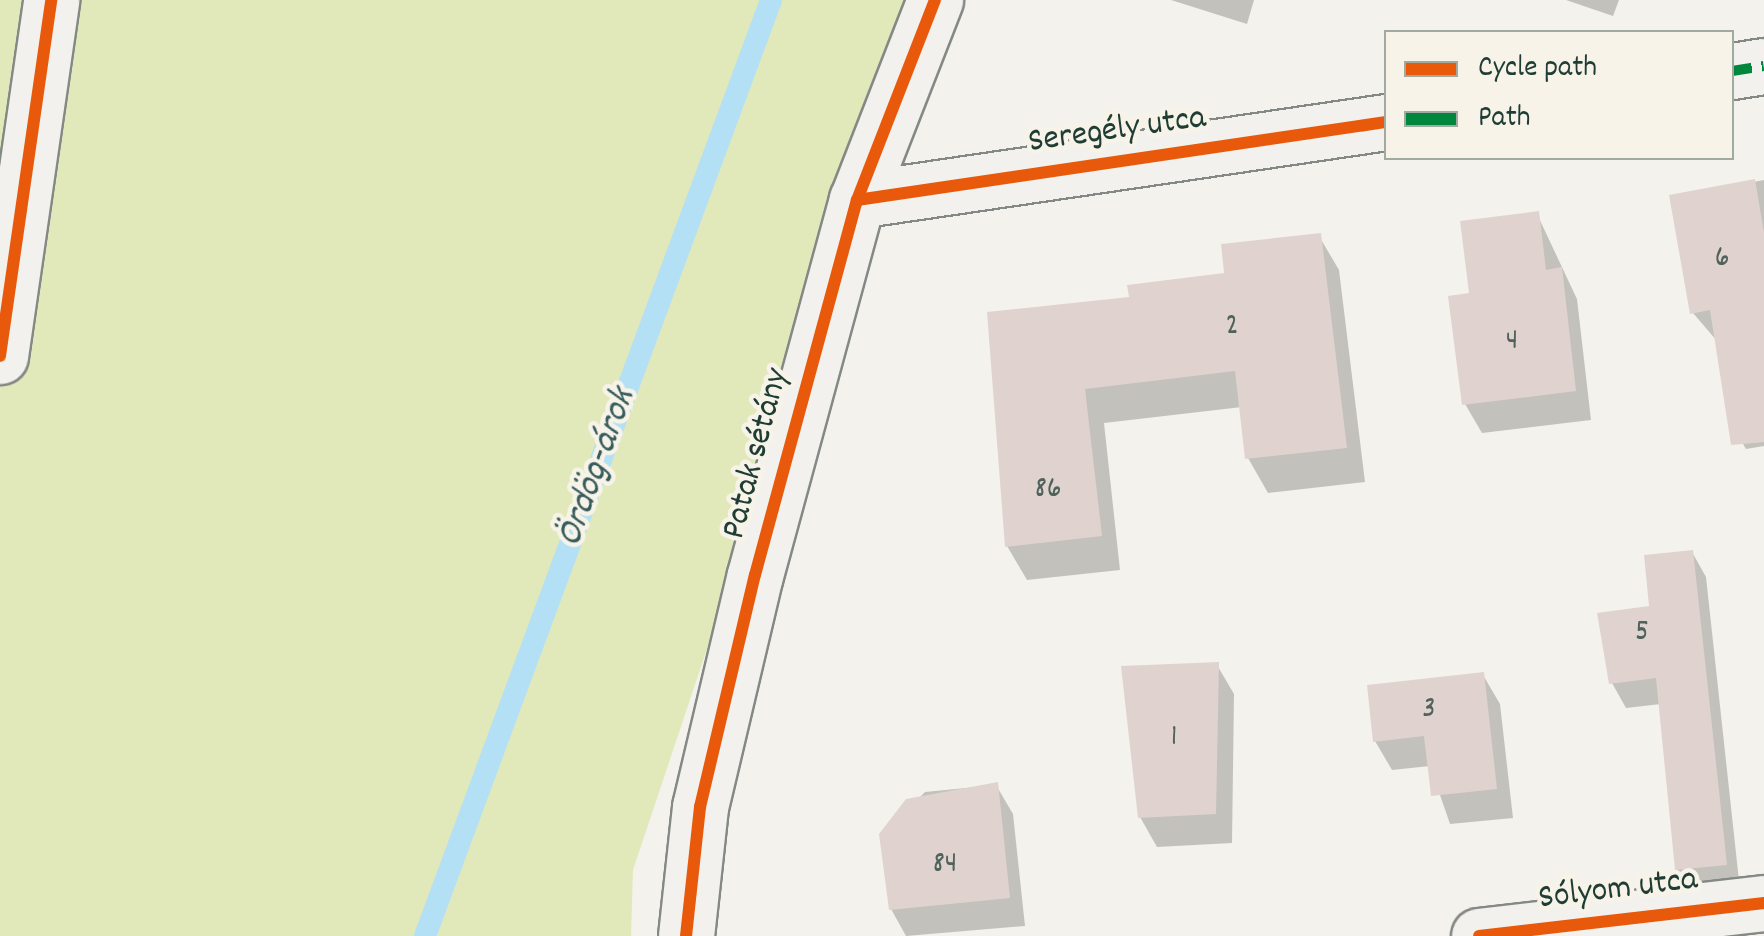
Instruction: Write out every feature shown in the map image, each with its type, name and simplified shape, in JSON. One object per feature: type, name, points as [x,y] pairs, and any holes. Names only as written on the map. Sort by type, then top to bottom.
[{"type":"street","points":[[0,356],[50,0]]},
{"type":"street","name":"Patak sétány","points":[[686,936],[700,807],[857,200],[935,0]]},
{"type":"street","points":[[1734,71],[1764,66]]},
{"type":"street","name":"Seregély utca","points":[[857,200],[1384,122]]},
{"type":"street","name":"Sólyom utca","points":[[1480,936],[1764,903]]},
{"type":"green space","points":[[0,0],[924,0],[633,870],[631,936],[0,936]]},
{"type":"building","points":[[1755,179],[1764,233],[1764,442],[1731,445],[1710,310],[1690,314],[1669,195]]},
{"type":"building","points":[[1539,211],[1546,270],[1562,267],[1576,391],[1462,405],[1448,296],[1469,293],[1460,221]]},
{"type":"building","points":[[1321,233],[1347,448],[1245,459],[1235,371],[1085,389],[1102,536],[1005,547],[987,312],[1129,297],[1127,285],[1224,273],[1221,244]]},
{"type":"building","points":[[1693,550],[1727,865],[1675,870],[1656,678],[1609,684],[1597,613],[1649,606],[1644,555]]},
{"type":"building","points":[[1219,662],[1216,814],[1138,818],[1121,666]]},
{"type":"building","points":[[1484,672],[1497,789],[1431,796],[1424,736],[1373,742],[1367,685]]},
{"type":"building","points":[[998,782],[1010,898],[889,910],[879,834],[906,799]]},
{"type":"waterway","name":"Ördög-árok","points":[[425,936],[771,0]]},
{"type":"marked path","points":[[1734,71],[1764,66]]},
{"type":"cycle path","points":[[0,356],[51,0]]},
{"type":"cycle path","points":[[686,936],[700,807],[755,575],[857,200],[935,0]]},
{"type":"cycle path","points":[[857,200],[1384,122]]},
{"type":"cycle path","points":[[1479,936],[1764,903]]}]
